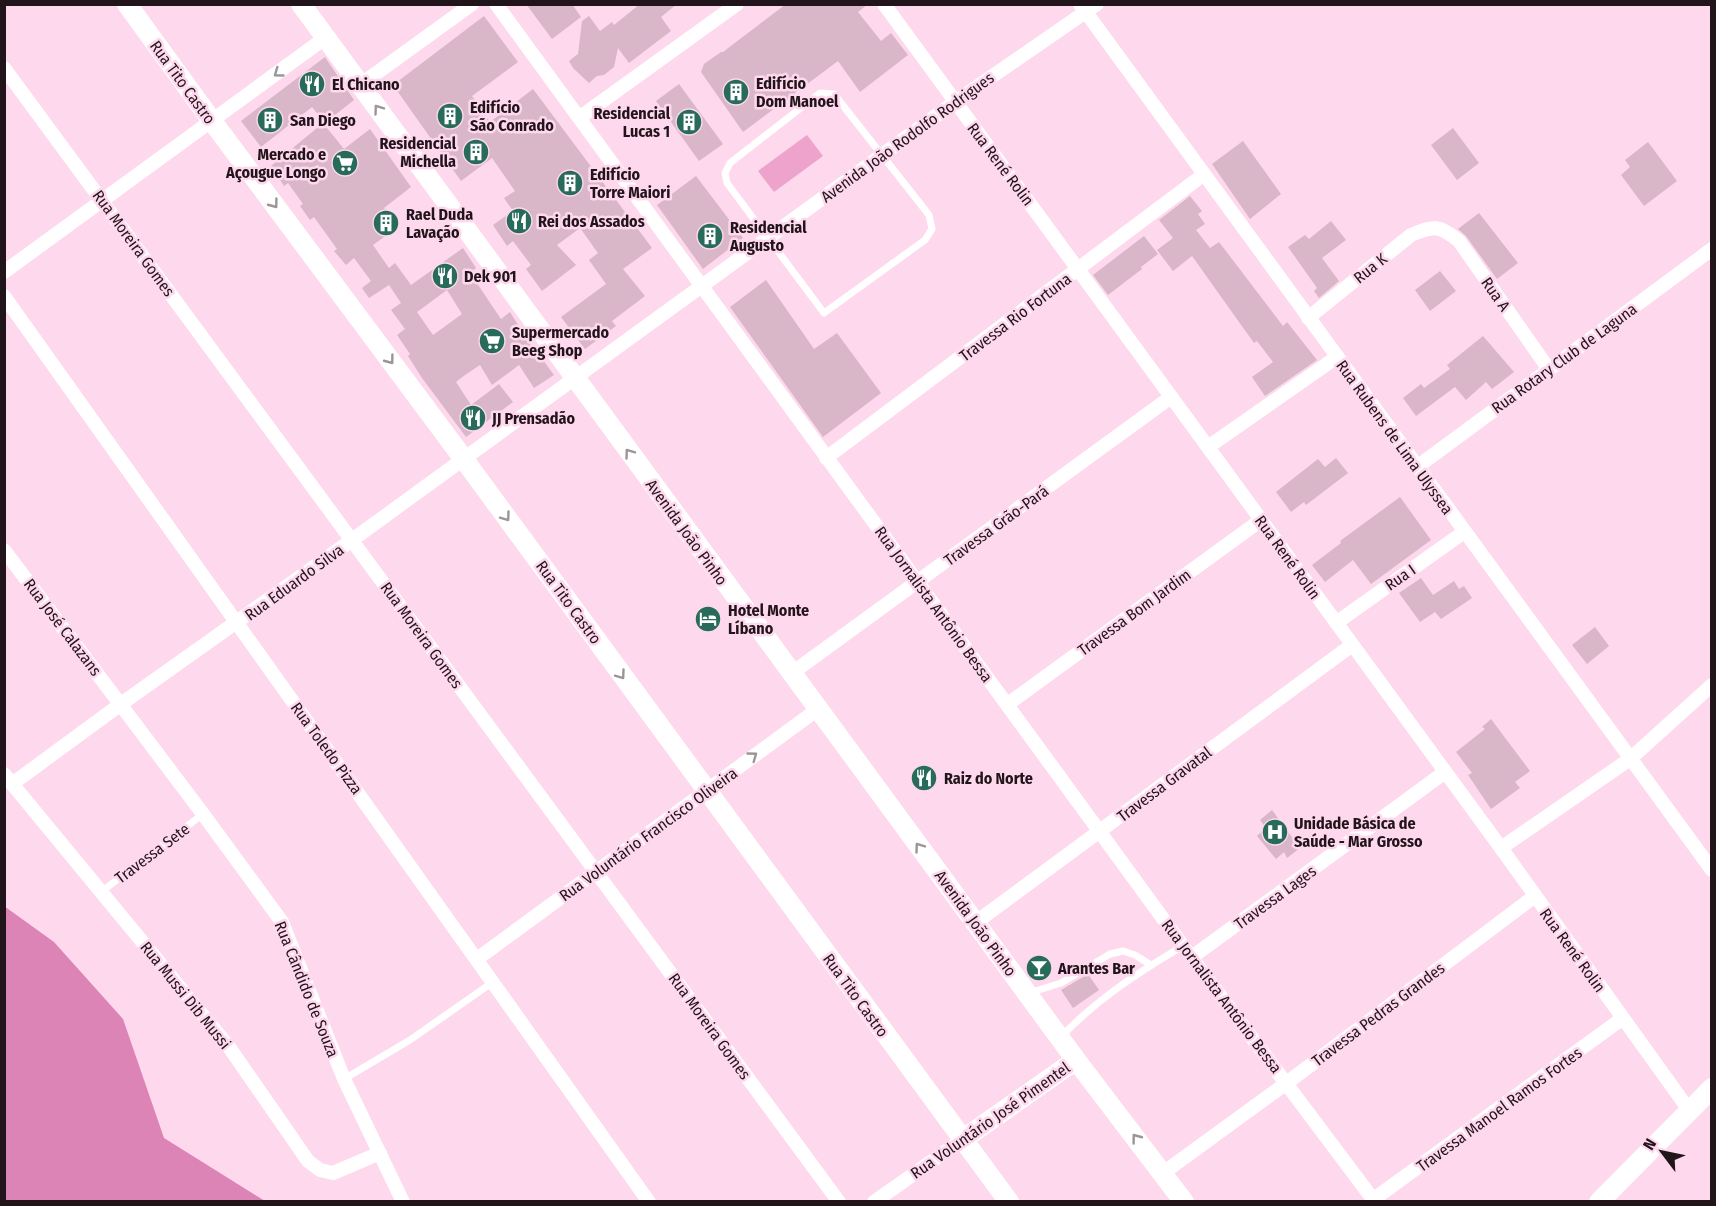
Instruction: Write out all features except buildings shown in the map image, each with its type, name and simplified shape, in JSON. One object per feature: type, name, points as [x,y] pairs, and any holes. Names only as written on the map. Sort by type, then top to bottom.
[{"type":"main road","name":"Rua Tito Castro","points":[[127,4],[1009,1202]]},
{"type":"main road","name":"Avenida João Pinho","points":[[301,4],[975,923],[1184,1202]]},
{"type":"main road","name":"Rua Voluntário José Pimentel","points":[[962,1140],[1076,1060]]},
{"type":"main road","points":[[1599,1202],[1712,1088]]},
{"type":"street","points":[[360,85],[472,4]]},
{"type":"street","name":"Rua Jornalista Antônio Bessa","points":[[496,4],[1183,946],[1288,1082],[1375,1201]]},
{"type":"street","points":[[579,118],[736,4]]},
{"type":"street","name":"Rua René Rolin","points":[[884,4],[1501,848],[1689,1110]]},
{"type":"street","name":"Avenida João Rodolfo Rodrigues","points":[[574,378],[1087,7]]},
{"type":"street","name":"Rua Rubens de Lima Ulyssea","points":[[1087,7],[1203,175],[1712,870]]},
{"type":"street","points":[[4,272],[325,38]]},
{"type":"street","name":"Rua Moreira Gomes","points":[[4,68],[839,1202]]},
{"type":"street","name":"Travessa Rio Fortuna","points":[[826,458],[1203,175]]},
{"type":"street","name":"Rua K","points":[[1308,318],[1411,235],[1426,228],[1437,227]]},
{"type":"street","name":"Rua A","points":[[1437,227],[1447,231],[1459,241],[1548,368]]},
{"type":"street","name":"Rua Rotary Club de Laguna","points":[[1417,467],[1712,249]]},
{"type":"street","name":"Rua Toledo Pizza","points":[[4,296],[649,1202]]},
{"type":"street","points":[[1208,447],[1337,357]]},
{"type":"street","name":"Rua Eduardo Silva","points":[[8,779],[121,704],[237,622],[574,378]]},
{"type":"street","name":"Travessa Grão-Pará","points":[[792,673],[1171,397]]},
{"type":"street","name":"Travessa Bom Jardim","points":[[1008,705],[1261,520]]},
{"type":"street","name":"Rua I","points":[[1336,623],[1464,532]]},
{"type":"street","name":"Rua José Calazans","points":[[4,550],[121,704]]},
{"type":"street","name":"Travessa Gravatal","points":[[975,923],[1352,645]]},
{"type":"street","points":[[1501,848],[1630,759],[1712,685]]},
{"type":"street","name":"Rua Cândido de Souza","points":[[121,704],[282,922],[344,1079],[403,1202]]},
{"type":"street","name":"Rua Voluntário Francisco Oliveira","points":[[477,959],[818,709]]},
{"type":"street","name":"Travessa Lages","points":[[1192,957],[1445,772]]},
{"type":"street","name":"Rua Mussi Dib Mussi","points":[[8,779],[229,1047],[308,1161],[320,1170],[333,1173],[380,1153]]},
{"type":"street","name":"Travessa Pedras Grandes","points":[[1163,1173],[1535,896]]},
{"type":"street","name":"Travessa Manoel Ramos Fortes","points":[[1375,1201],[1623,1018]]},
{"type":"street","name":"Rua Voluntário José Pimentel","points":[[874,1202],[962,1140]]},
{"type":"lane","points":[[820,93],[834,94],[882,155],[929,216],[932,229],[926,240],[824,313],[727,183],[725,173],[730,164],[820,93]]},
{"type":"lane","name":"Travessa Sete","points":[[101,892],[204,814]]},
{"type":"lane","points":[[1060,1038],[1101,999],[1183,946]]},
{"type":"lane","points":[[1028,994],[1061,983],[1110,954],[1123,951],[1151,965]]},
{"type":"lane","points":[[344,1079],[410,1040],[493,982]]},
{"type":"shaded area","points":[[807,135],[823,156],[774,192],[758,171]]},
{"type":"shaded area","points":[[4,906],[54,942],[123,1019],[164,1138],[265,1201],[5,1201]]},
{"type":"place","name":"El Chicano","points":[[312,84]]},
{"type":"place","name":"Edifício Dom Manoel","points":[[736,92]]},
{"type":"place","name":"Edifício São Conrado","points":[[450,116]]},
{"type":"place","name":"San Diego","points":[[270,120]]},
{"type":"place","name":"Residencial Lucas 1","points":[[689,122]]},
{"type":"place","name":"Residencial Michella","points":[[476,152]]},
{"type":"place","name":"Mercado e Açougue Longo","points":[[345,163]]},
{"type":"place","name":"Edifício Torre Maiori","points":[[570,183]]},
{"type":"place","name":"Rei dos Assados","points":[[519,221]]},
{"type":"place","name":"Rael Duda Lavação","points":[[386,223]]},
{"type":"place","name":"Residencial Augusto","points":[[710,236]]},
{"type":"place","name":"Dek 901","points":[[445,276]]},
{"type":"place","name":"Supermercado Beeg Shop","points":[[492,341]]},
{"type":"place","name":"JJ Prensadão","points":[[473,418]]},
{"type":"place","name":"Hotel Monte Líbano","points":[[708,619]]},
{"type":"place","name":"Raiz do Norte","points":[[924,778]]},
{"type":"place","name":"Unidade Básica de Saúde - Mar Grosso","points":[[1275,832]]},
{"type":"place","name":"Arantes Bar","points":[[1039,968]]}]
